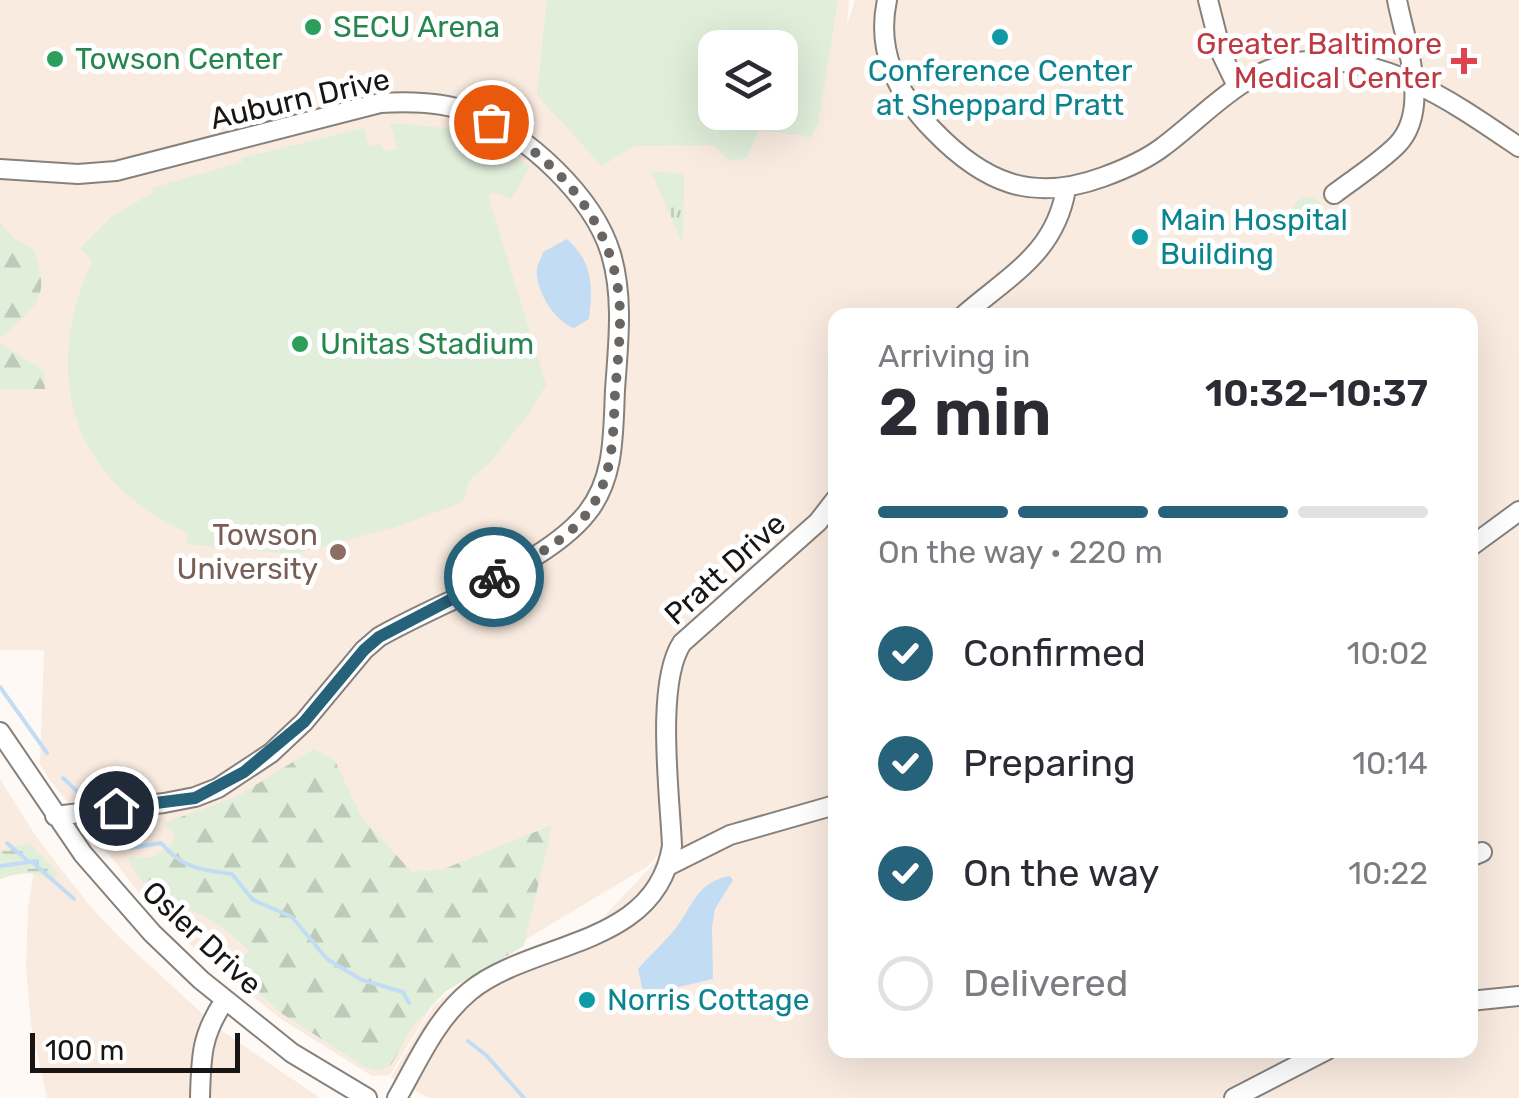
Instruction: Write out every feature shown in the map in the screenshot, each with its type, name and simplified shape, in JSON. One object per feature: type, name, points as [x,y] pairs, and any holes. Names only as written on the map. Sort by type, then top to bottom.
[{"type":"street","points":[[887,0],[884,38],[890,65],[900,89],[924,121],[959,154],[997,178],[1033,189],[1066,189],[1149,157],[1237,86],[1270,69],[1315,61],[1374,66],[1413,82],[1519,148]]},
{"type":"street","points":[[1208,0],[1222,55],[1237,86]]},
{"type":"street","points":[[1334,194],[1398,144],[1411,123],[1413,82],[1398,0]]},
{"type":"street","name":"Auburn Drive","points":[[0,169],[78,174],[116,171],[380,103],[416,102],[459,109],[503,128],[543,159],[581,199],[596,220],[611,254],[620,315],[608,472],[588,512],[558,542],[379,637],[304,722],[271,753],[218,788],[195,798],[164,804],[55,816]]},
{"type":"street","points":[[972,308],[1044,246],[1060,220],[1066,189]]},
{"type":"street","name":"Pratt Drive","points":[[668,866],[672,846],[667,698],[675,654],[828,509]]},
{"type":"street","points":[[1478,541],[1519,511]]},
{"type":"street","name":"Osler Drive","points":[[0,732],[55,816],[131,912],[225,1000],[292,1053],[367,1098]]},
{"type":"street","points":[[397,1098],[440,1022],[470,991],[492,978],[569,948],[623,919],[648,899],[668,866],[730,835],[828,807]]},
{"type":"street","points":[[1478,1001],[1519,996]]},
{"type":"street","points":[[200,1098],[203,1044],[225,1000]]},
{"type":"street","points":[[1234,1098],[1311,1058]]},
{"type":"shaded area","points":[[0,0],[849,0],[847,25],[855,0],[1519,0],[1519,1098],[429,1098],[391,1077],[434,1005],[484,966],[598,923],[657,856],[648,866],[515,946],[459,961],[390,1075],[372,1076],[281,1019],[199,953],[148,904],[40,764],[44,650],[0,650]]},
{"type":"shaded area","points":[[0,779],[37,838],[120,938],[218,1028],[320,1098],[47,1098],[31,1025],[26,967],[28,908],[37,850],[0,865]]},
{"type":"green space","points":[[547,0],[838,0],[818,125],[810,137],[759,130],[747,158],[730,161],[714,145],[634,146],[602,166],[537,95]]},
{"type":"green space","name":"Unitas Stadium","points":[[390,124],[472,126],[476,140],[480,137],[530,167],[511,199],[494,192],[488,195],[546,385],[528,415],[469,481],[463,502],[396,527],[294,554],[186,544],[188,533],[148,511],[116,484],[92,453],[77,420],[69,383],[69,344],[77,303],[92,260],[80,249],[112,217],[153,192],[152,188],[242,162],[242,158],[364,128],[369,147],[381,143],[385,152],[398,148]]},
{"type":"green space","points":[[651,172],[684,173],[683,244]]},
{"type":"green space","points":[[1308,197],[1319,202],[1324,213],[1319,224],[1308,229],[1297,224],[1292,213],[1297,202]]},
{"type":"green space","points":[[0,222],[13,238],[33,249],[41,291],[31,309],[0,338]]},
{"type":"green space","points":[[0,343],[44,371],[45,389],[0,389]]},
{"type":"green space","points":[[314,749],[335,761],[362,818],[412,872],[444,869],[552,825],[524,946],[446,991],[413,1026],[391,1065],[379,1071],[365,1067],[281,1013],[239,974],[241,958],[250,951],[216,923],[152,889],[134,871],[128,858],[153,857],[173,843],[175,836],[164,823],[236,797]]},
{"type":"green space","points":[[29,843],[58,873],[52,881],[27,873],[0,879],[0,851]]},
{"type":"water","points":[[567,239],[582,257],[591,286],[589,319],[574,328],[553,312],[542,295],[537,276],[543,252]]},
{"type":"water","points":[[730,876],[733,880],[715,909],[712,927],[713,979],[653,993],[642,988],[638,969],[676,928],[703,889]]},
{"type":"waterway","points":[[0,687],[47,753]]},
{"type":"waterway","points":[[63,778],[80,794]]},
{"type":"waterway","points":[[113,837],[131,848],[161,843],[193,866],[232,874],[253,900],[292,917],[327,959],[362,980],[403,992],[409,1003]]},
{"type":"waterway","points":[[7,843],[28,861]]},
{"type":"waterway","points":[[31,861],[74,899]]},
{"type":"waterway","points":[[0,866],[37,861]]},
{"type":"waterway","points":[[468,1041],[487,1056],[524,1098]]},
{"type":"way so far","points":[[491,122],[543,159],[596,220],[611,254],[620,315],[612,449],[608,472],[597,497],[588,512],[558,542],[494,577]]},
{"type":"place","name":"SECU Arena","points":[[313,27]]},
{"type":"place","name":"Conference Center at Sheppard Pratt","points":[[1000,37]]},
{"type":"place","name":"Towson Center","points":[[55,59]]},
{"type":"place","name":"Greater Baltimore Medical Center","points":[[1464,61]]},
{"type":"place","name":"Main Hospital Building","points":[[1140,237]]},
{"type":"place","name":"Unitas Stadium","points":[[300,344]]},
{"type":"place","name":"Towson University","points":[[338,552]]},
{"type":"place","name":"Norris Cottage","points":[[587,1000]]},
{"type":"route","points":[[116,808],[195,798],[218,788],[271,753],[304,722],[379,637],[494,577]]}]
